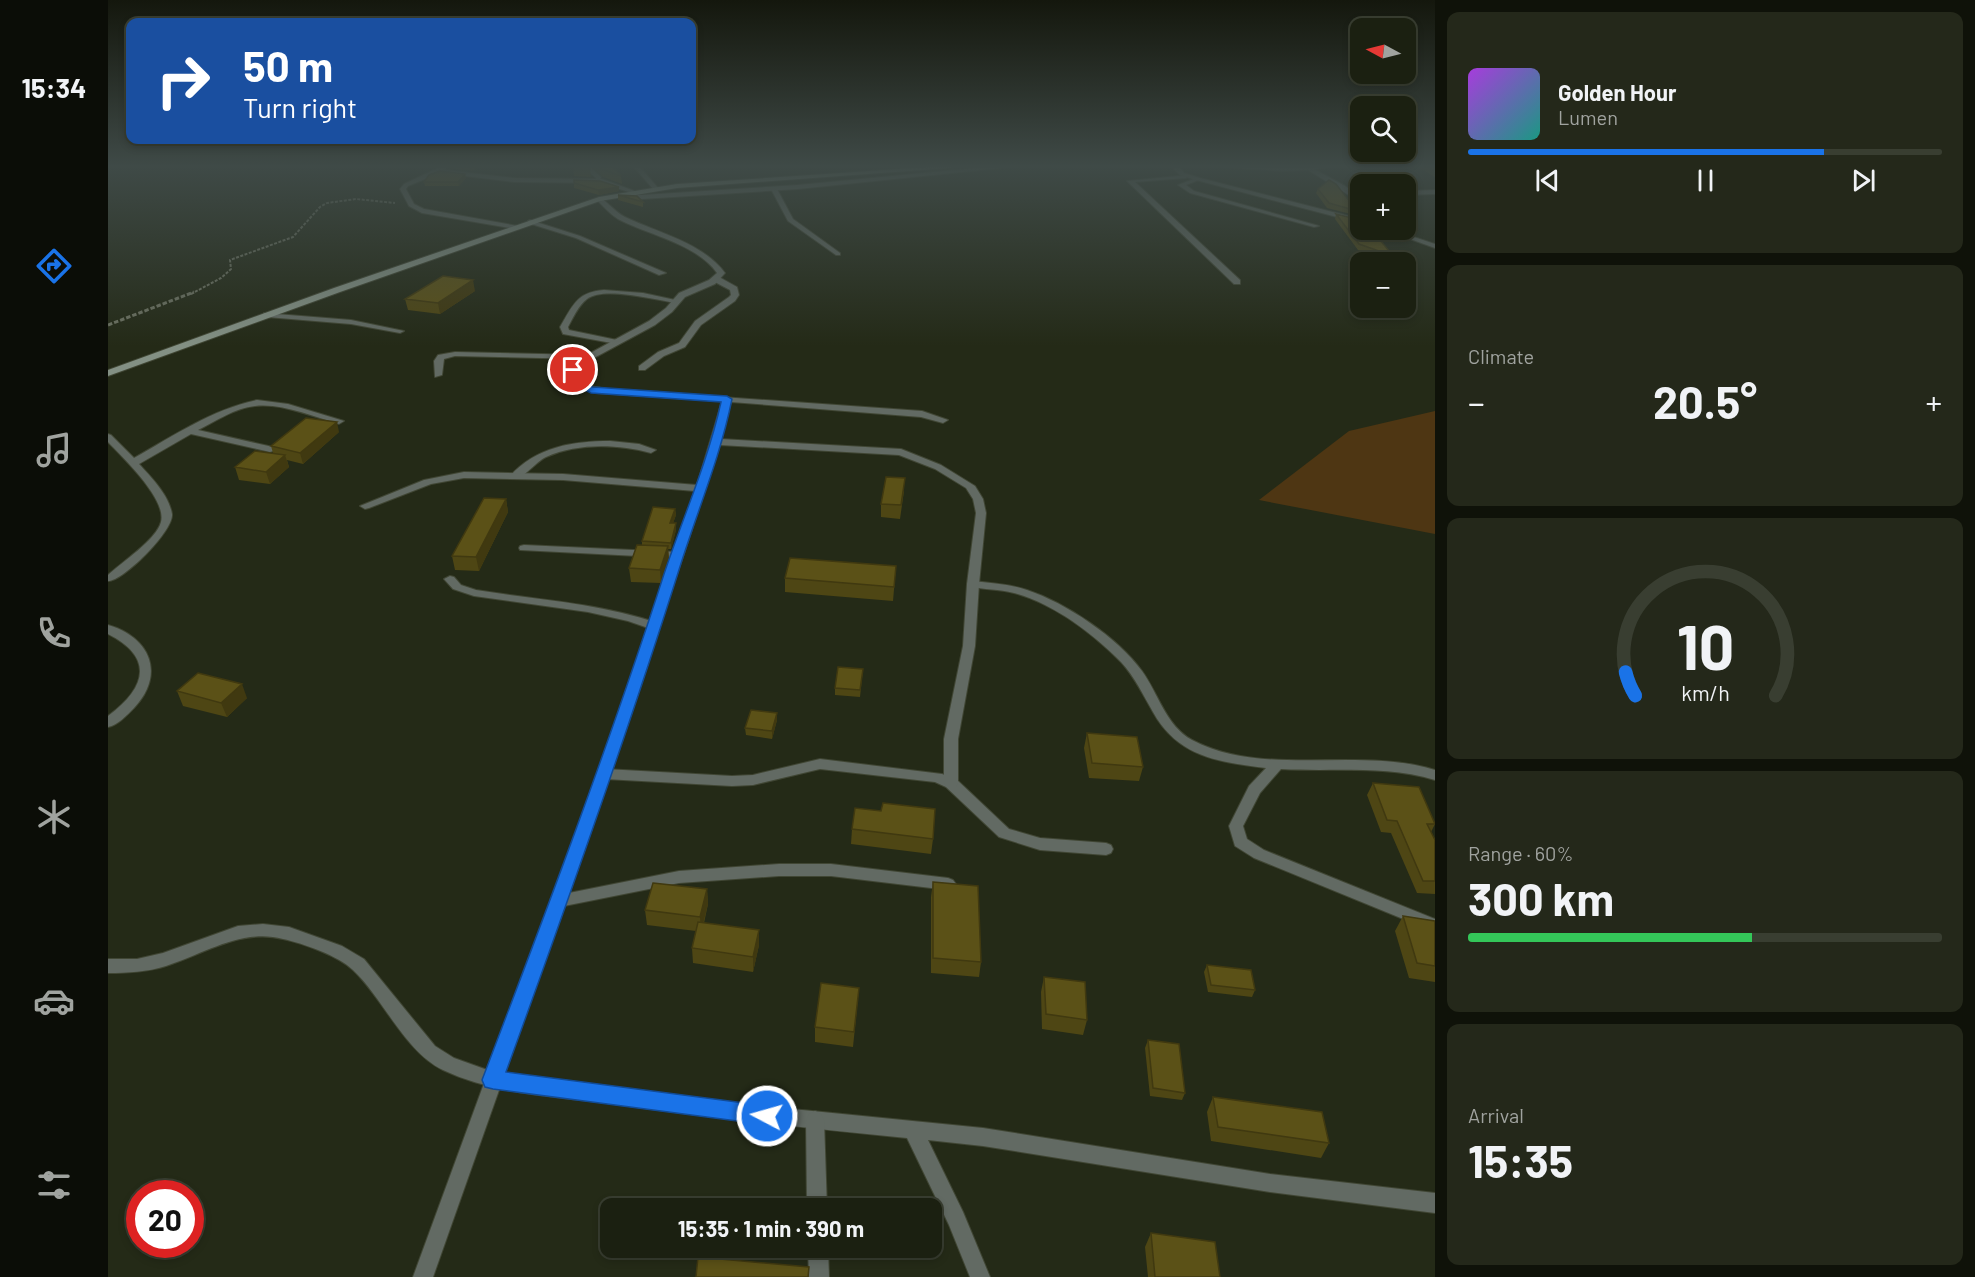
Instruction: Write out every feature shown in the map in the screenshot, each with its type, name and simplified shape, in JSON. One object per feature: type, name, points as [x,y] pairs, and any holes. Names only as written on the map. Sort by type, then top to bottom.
[{"type":"main road","points":[[108,373],[519,227]]},
{"type":"street","points":[[508,227],[516,228]]},
{"type":"street","points":[[545,227],[578,237],[662,273]]},
{"type":"street","points":[[644,227],[670,238],[715,265],[721,273],[716,279],[686,292],[669,310],[652,323],[577,364],[572,375],[581,387],[591,390],[922,414],[943,420]]},
{"type":"street","points":[[799,227],[838,254]]},
{"type":"street","points":[[1178,227],[1237,282]]},
{"type":"street","points":[[1416,240],[1435,246]]},
{"type":"street","points":[[642,368],[661,354],[682,345],[698,323],[735,295],[732,286],[716,279]]},
{"type":"street","points":[[614,342],[566,332],[564,327],[584,297],[605,292],[676,301]]},
{"type":"street","points":[[267,315],[351,322],[400,331]]},
{"type":"street","points":[[438,375],[438,361],[441,357],[455,354],[588,357]]},
{"type":"street","points":[[423,1277],[605,774],[677,555],[718,442],[727,399]]},
{"type":"street","points":[[133,463],[232,410],[251,404],[273,405],[339,421]]},
{"type":"street","points":[[192,431],[270,449]]},
{"type":"street","points":[[108,437],[162,499],[168,513],[166,523],[158,535],[111,578]]},
{"type":"street","points":[[718,442],[901,452],[953,474],[970,486],[978,499],[981,513],[968,655],[963,686],[955,710],[951,739],[951,783]]},
{"type":"street","points":[[515,476],[534,460],[563,449],[620,444],[651,450]]},
{"type":"street","points":[[365,506],[447,478],[464,475],[563,477],[700,488]]},
{"type":"street","points":[[524,548],[677,555]]},
{"type":"street","points":[[450,579],[457,587],[474,593],[605,611],[629,616],[654,626]]},
{"type":"street","points":[[973,584],[1010,589],[1032,595],[1093,632],[1137,673],[1170,728],[1188,743],[1222,755],[1278,764],[1388,766],[1435,775]]},
{"type":"street","points":[[108,629],[121,634],[136,645],[145,657],[147,674],[144,688],[136,700],[108,723]]},
{"type":"street","points":[[605,774],[753,780],[820,764],[920,774],[937,777],[951,783],[1004,833],[1040,844],[1106,849]]},
{"type":"street","points":[[1278,764],[1254,790],[1236,826],[1240,842],[1259,854],[1435,926]]},
{"type":"street","points":[[560,901],[679,877],[778,870],[831,870],[961,886]]},
{"type":"street","points":[[108,966],[137,966],[164,960],[238,932],[263,930],[283,932],[336,951],[358,964],[429,1052],[448,1064],[493,1080],[743,1113],[983,1137],[1270,1183],[1435,1203]]},
{"type":"street","points":[[814,1120],[817,1198]]},
{"type":"street","points":[[913,1130],[956,1219],[980,1277]]},
{"type":"street","points":[[818,1258],[819,1277]]},
{"type":"path","points":[[108,325],[169,302],[218,280],[231,269],[230,260],[293,237],[302,227]]},
{"type":"shaded area","points":[[1435,411],[1435,534],[1259,500],[1349,431]]},
{"type":"building","points":[[1356,240],[1380,240],[1390,252],[1382,252],[1359,244]]},
{"type":"building","points":[[443,276],[473,280],[438,303],[405,299]]},
{"type":"building","points":[[306,418],[337,422],[300,453],[271,446]]},
{"type":"building","points":[[255,451],[285,455],[266,472],[235,467]]},
{"type":"building","points":[[886,477],[905,478],[901,505],[881,504]]},
{"type":"building","points":[[484,498],[506,499],[476,557],[452,556]]},
{"type":"building","points":[[653,507],[675,509],[670,523],[676,523],[671,543],[642,541]]},
{"type":"building","points":[[637,545],[668,546],[660,570],[629,568]]},
{"type":"building","points":[[790,558],[896,566],[894,587],[785,578]]},
{"type":"building","points":[[838,667],[863,669],[860,690],[835,688]]},
{"type":"building","points":[[198,673],[242,684],[221,703],[177,691]]},
{"type":"building","points":[[751,710],[777,713],[772,731],[745,728]]},
{"type":"building","points":[[1087,733],[1137,737],[1143,767],[1092,763]]},
{"type":"building","points":[[1373,783],[1419,787],[1435,824],[1427,824],[1435,840],[1435,881],[1423,881],[1397,821],[1387,820]]},
{"type":"building","points":[[883,803],[935,809],[933,839],[852,829],[855,808],[881,811]]},
{"type":"building","points":[[933,882],[978,886],[981,962],[933,958]]},
{"type":"building","points":[[653,883],[707,889],[700,917],[645,910]]},
{"type":"building","points":[[1403,916],[1435,921],[1435,966],[1417,963]]},
{"type":"building","points":[[698,922],[759,930],[753,957],[692,948]]},
{"type":"building","points":[[1207,965],[1251,970],[1255,990],[1211,985]]},
{"type":"building","points":[[1044,977],[1085,982],[1087,1020],[1046,1014]]},
{"type":"building","points":[[821,983],[859,988],[854,1032],[815,1027]]},
{"type":"building","points":[[1148,1040],[1179,1044],[1185,1093],[1153,1088]]},
{"type":"building","points":[[1213,1097],[1322,1112],[1329,1143],[1218,1127]]},
{"type":"building","points":[[1151,1233],[1215,1242],[1220,1277],[1155,1277]]},
{"type":"building","points":[[698,1258],[809,1267],[808,1277],[696,1277]]},
{"type":"route","points":[[573,370],[572,375],[576,382],[581,387],[591,390],[727,399],[718,442],[684,533],[631,699],[570,874],[493,1080],[767,1116]]}]
